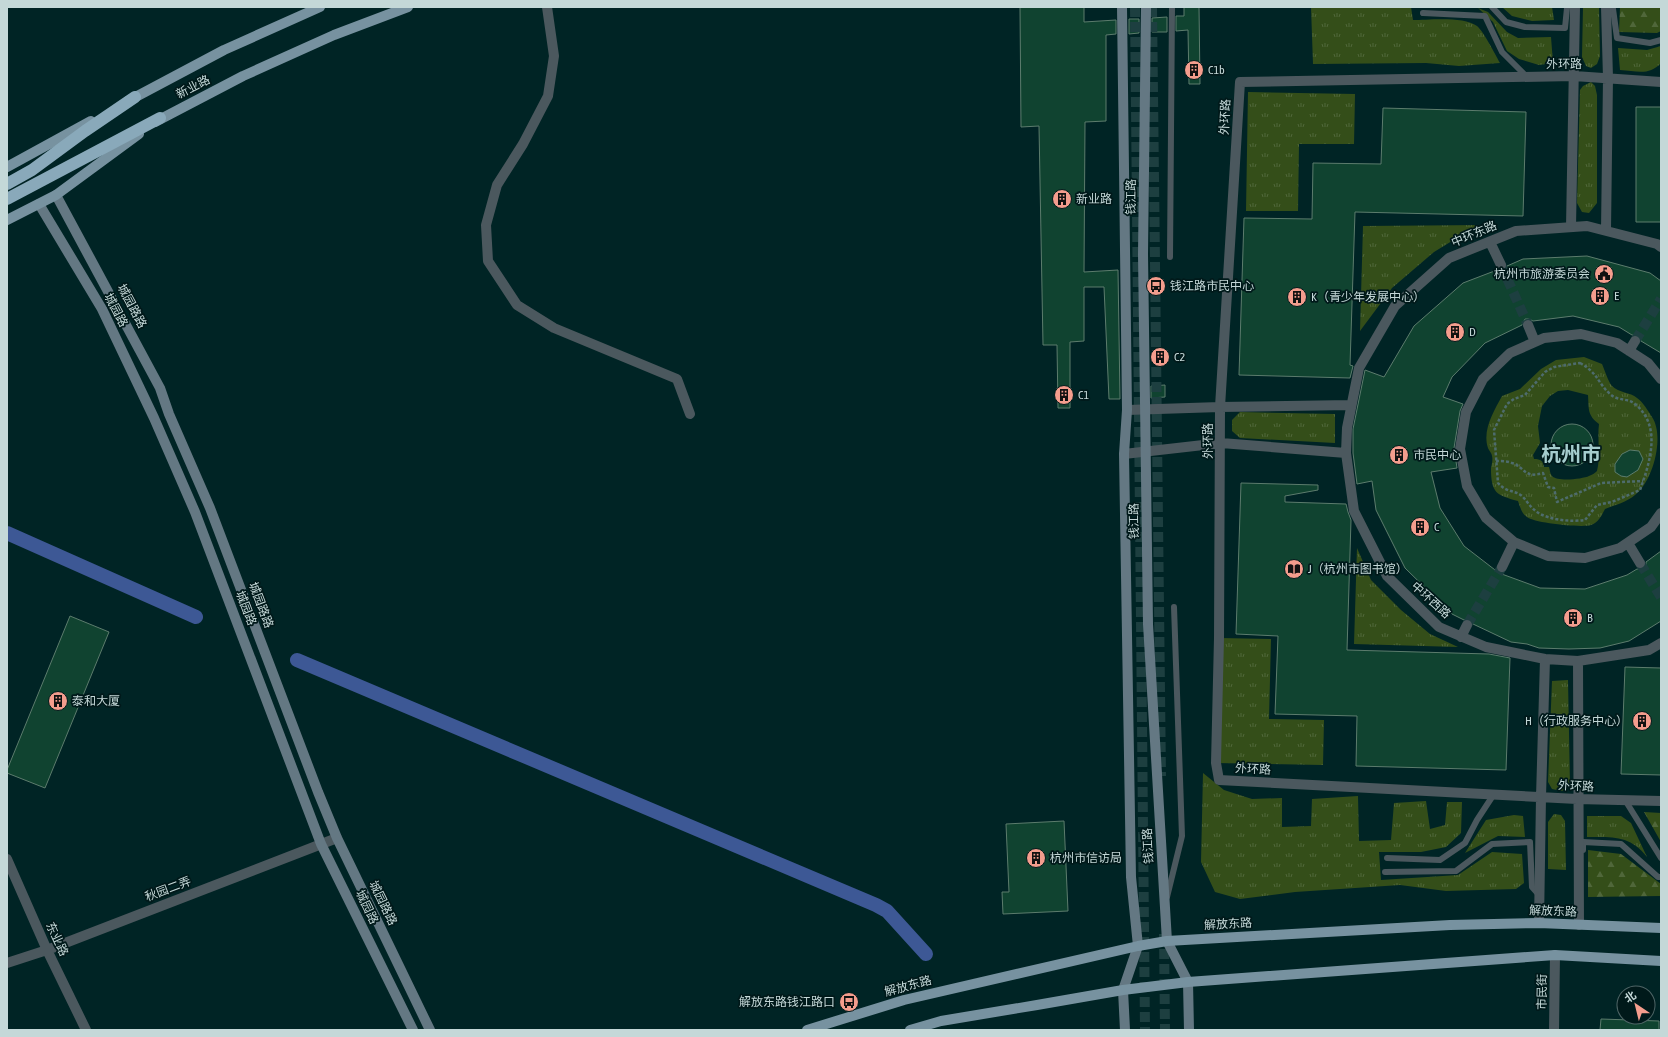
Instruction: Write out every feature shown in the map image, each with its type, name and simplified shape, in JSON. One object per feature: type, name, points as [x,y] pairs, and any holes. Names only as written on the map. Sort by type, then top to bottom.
[{"type":"highway","points":[[7,184],[32,170],[135,97]]},
{"type":"highway","points":[[7,199],[160,118]]},
{"type":"main road","name":"新业路","points":[[7,167],[224,50],[320,7]]},
{"type":"main road","name":"新业路","points":[[7,220],[56,195],[160,118],[250,73],[334,35],[408,7]]},
{"type":"main road","name":"钱江路","points":[[1122,7],[1126,410],[1124,454],[1131,877],[1138,946],[1123,990],[1125,1030]]},
{"type":"main road","name":"钱江路","points":[[1146,7],[1143,254],[1148,624],[1167,941],[1188,982],[1189,1030]]},
{"type":"main road","name":"城园路路","points":[[56,195],[160,388],[169,414],[210,508],[318,792],[337,838],[430,1030]]},
{"type":"main road","name":"城园路","points":[[39,204],[102,309],[158,425],[195,512],[321,844],[413,1030]]},
{"type":"main road","name":"解放东路","points":[[807,1030],[904,1000],[1138,946],[1167,941],[1450,925],[1540,923],[1661,928]]},
{"type":"main road","points":[[910,1030],[940,1021],[1123,990],[1188,982],[1555,955],[1661,962]]},
{"type":"street","points":[[547,7],[554,56],[548,96],[523,144],[497,185],[486,225],[488,261],[517,305],[554,328],[677,379],[690,414]]},
{"type":"street","points":[[1571,227],[1575,7]]},
{"type":"street","points":[[1606,7],[1608,78],[1606,230]]},
{"type":"street","name":"外环路","points":[[1659,79],[1528,76],[1240,82],[1220,407],[1221,443],[1216,763],[1220,780],[1578,799],[1661,801]]},
{"type":"street","name":"中环东路","points":[[1347,428],[1359,368],[1395,306],[1449,258],[1516,231],[1587,226],[1657,244],[1661,247]]},
{"type":"street","points":[[1490,242],[1501,265]]},
{"type":"street","points":[[1528,325],[1535,342]]},
{"type":"street","points":[[1661,379],[1648,363],[1617,343],[1581,334],[1544,338],[1510,353],[1483,379],[1466,412],[1460,449],[1467,486],[1486,518],[1514,542],[1548,556],[1585,558],[1620,548],[1651,527],[1661,513]]},
{"type":"street","points":[[1629,351],[1635,341]]},
{"type":"street","points":[[1126,410],[1220,407],[1351,406]]},
{"type":"street","name":"中环西路","points":[[1347,428],[1346,453],[1354,511],[1387,576],[1439,627],[1486,647],[1545,659],[1578,661],[1649,650],[1661,643]]},
{"type":"street","points":[[1124,454],[1221,443],[1346,453]]},
{"type":"street","points":[[1502,567],[1514,542]]},
{"type":"street","points":[[1628,543],[1640,563]]},
{"type":"street","points":[[1461,636],[1467,625]]},
{"type":"street","points":[[1540,923],[1541,797],[1545,659]]},
{"type":"street","points":[[1578,661],[1579,925]]},
{"type":"street","name":"秋园二弄","points":[[7,963],[47,950],[337,838]]},
{"type":"street","name":"东业路","points":[[7,859],[47,950],[86,1030]]},
{"type":"street","name":"市民街","points":[[1554,1030],[1555,955]]},
{"type":"lane","points":[[1170,257],[1172,7]]},
{"type":"lane","points":[[1492,7],[1506,22],[1525,27],[1565,28],[1568,7]]},
{"type":"lane","points":[[1612,7],[1614,9],[1617,38],[1650,43],[1661,40]]},
{"type":"lane","points":[[1423,13],[1485,16],[1502,52],[1528,76]]},
{"type":"lane","points":[[1165,907],[1182,836],[1174,606]]},
{"type":"lane","points":[[1387,858],[1440,860],[1465,843],[1477,820],[1494,794]]},
{"type":"lane","points":[[1625,800],[1661,858]]},
{"type":"lane","points":[[1385,872],[1456,871],[1492,844],[1530,842],[1532,887],[1540,896]]},
{"type":"lane","points":[[1578,887],[1582,884],[1583,842],[1621,844],[1658,877],[1661,877]]},
{"type":"path","points":[[1580,363],[1590,369],[1608,393],[1615,398],[1633,402],[1644,412],[1651,429],[1652,444],[1649,465],[1643,481],[1640,490],[1612,502],[1597,504],[1585,520],[1563,520],[1537,512],[1521,495],[1503,489],[1498,483],[1494,430],[1507,404],[1525,394],[1545,372],[1554,367],[1580,363]]},
{"type":"path","points":[[1496,461],[1513,463],[1524,472],[1530,474],[1536,475],[1543,473],[1548,488],[1554,488],[1557,502],[1601,483],[1643,481]]},
{"type":"green space","points":[[1311,7],[1411,7],[1413,20],[1446,19],[1471,23],[1477,26],[1483,33],[1500,63],[1459,66],[1426,63],[1313,64]]},
{"type":"green space","points":[[1502,7],[1552,7],[1554,20],[1532,21],[1512,16]]},
{"type":"green space","points":[[1583,7],[1599,7],[1600,56],[1597,64],[1591,68],[1586,66],[1582,57]]},
{"type":"green space","points":[[1620,7],[1661,7],[1661,31],[1657,33],[1619,32]]},
{"type":"green space","points":[[1478,8],[1488,12],[1507,32],[1518,38],[1551,37],[1553,63],[1539,65],[1519,59],[1507,51],[1493,22]]},
{"type":"green space","points":[[1661,46],[1661,63],[1652,70],[1642,72],[1620,70],[1618,48],[1647,50]]},
{"type":"green space","points":[[1591,82],[1595,86],[1597,95],[1597,203],[1589,213],[1582,212],[1577,203],[1580,90],[1583,86]]},
{"type":"green space","points":[[1248,92],[1355,94],[1354,144],[1299,144],[1298,211],[1246,211]]},
{"type":"green space","points":[[1486,225],[1465,233],[1434,252],[1392,288],[1360,331],[1363,226]]},
{"type":"green space","points":[[1584,357],[1602,364],[1612,386],[1634,396],[1639,400],[1649,412],[1656,425],[1657,447],[1655,458],[1652,470],[1641,489],[1625,501],[1605,509],[1598,521],[1586,526],[1558,524],[1531,519],[1521,510],[1518,501],[1500,495],[1496,492],[1492,483],[1492,454],[1488,448],[1487,434],[1490,421],[1502,396],[1520,389],[1541,369],[1556,360]],"holes":[[[1568,390],[1588,395],[1589,408],[1592,418],[1599,424],[1599,459],[1597,471],[1591,475],[1581,478],[1555,478],[1551,475],[1549,467],[1544,467],[1540,460],[1534,459],[1533,455],[1540,443],[1538,426],[1542,406],[1550,396],[1558,391]]]},
{"type":"green space","points":[[1240,412],[1335,414],[1335,443],[1240,438],[1232,431],[1232,420]]},
{"type":"green space","points":[[1357,548],[1371,580],[1401,610],[1430,634],[1458,647],[1354,644]]},
{"type":"green space","points":[[1219,638],[1271,639],[1269,719],[1324,720],[1323,765],[1216,763]]},
{"type":"green space","points":[[1568,680],[1570,786],[1562,791],[1552,789],[1548,782],[1552,681]]},
{"type":"green space","points":[[1203,773],[1224,790],[1252,799],[1282,798],[1282,827],[1311,826],[1312,799],[1358,796],[1359,841],[1391,840],[1394,803],[1426,801],[1430,829],[1445,825],[1447,802],[1462,802],[1461,833],[1446,847],[1421,852],[1379,852],[1381,880],[1458,875],[1492,852],[1522,854],[1524,883],[1516,889],[1446,891],[1400,885],[1295,892],[1240,899],[1215,892],[1201,862]]},
{"type":"green space","points":[[1644,812],[1661,813],[1661,842]]},
{"type":"green space","points":[[1554,814],[1561,815],[1565,821],[1566,870],[1548,869],[1548,822]]},
{"type":"green space","points":[[1514,815],[1523,816],[1525,837],[1498,836],[1465,853],[1486,820]]},
{"type":"green space","points":[[1587,816],[1621,816],[1631,823],[1647,857],[1641,850],[1627,841],[1605,837],[1587,837]]},
{"type":"green space","points":[[1588,850],[1621,854],[1661,884],[1661,896],[1588,897]]},
{"type":"building","name":"新业路","points":[[1020,7],[1084,7],[1084,22],[1116,20],[1116,34],[1106,35],[1106,121],[1085,122],[1084,272],[1118,270],[1120,399],[1109,399],[1104,287],[1084,287],[1084,341],[1070,342],[1070,408],[1058,408],[1057,345],[1043,345],[1039,126],[1021,127]]},
{"type":"building","points":[[1184,7],[1199,7],[1200,84],[1189,84],[1188,30],[1176,31],[1176,16],[1184,16]]},
{"type":"building","points":[[1167,17],[1167,32],[1152,32],[1152,18]]},
{"type":"building","points":[[1129,19],[1139,19],[1139,33],[1129,34]]},
{"type":"building","points":[[1636,107],[1661,107],[1661,222],[1636,222]]},
{"type":"building","name":"K（青少年发展中心）","points":[[1383,108],[1526,112],[1523,216],[1355,212],[1350,365],[1353,366],[1350,378],[1239,375],[1244,218],[1312,219],[1313,163],[1381,164]]},
{"type":"building","name":"市民中心","points":[[1587,256],[1650,273],[1661,281],[1661,353],[1641,341],[1639,336],[1632,335],[1619,327],[1573,316],[1533,321],[1525,319],[1522,325],[1485,343],[1452,377],[1443,397],[1463,404],[1460,411],[1454,448],[1457,468],[1431,472],[1440,508],[1464,546],[1499,573],[1540,588],[1585,589],[1627,575],[1637,569],[1643,569],[1646,566],[1646,562],[1661,551],[1661,621],[1629,641],[1600,648],[1539,648],[1527,644],[1511,642],[1473,624],[1470,619],[1464,620],[1452,614],[1405,568],[1376,510],[1372,481],[1357,484],[1353,453],[1353,429],[1365,370],[1384,377],[1414,326],[1463,283],[1497,270],[1503,271],[1507,266],[1523,259]]},
{"type":"building","points":[[1165,385],[1165,397],[1151,398],[1151,386]]},
{"type":"building","points":[[1568,424],[1576,424],[1587,430],[1593,441],[1593,449],[1587,460],[1576,466],[1568,466],[1557,460],[1551,449],[1551,441],[1557,430]]},
{"type":"building","points":[[1630,450],[1639,451],[1643,459],[1638,470],[1627,477],[1621,476],[1615,472],[1615,464],[1622,454]]},
{"type":"building","name":"J（杭州市图书馆）","points":[[1241,483],[1318,485],[1318,490],[1285,496],[1285,502],[1346,504],[1351,520],[1347,650],[1489,654],[1510,658],[1506,770],[1356,766],[1357,716],[1275,714],[1278,636],[1236,634]]},
{"type":"building","name":"泰和大厦","points":[[70,616],[109,632],[45,788],[7,773],[7,770]]},
{"type":"building","name":"H（行政服务中心）","points":[[1625,667],[1661,668],[1661,775],[1621,774]]},
{"type":"building","name":"杭州市信访局","points":[[1064,821],[1068,911],[1003,914],[1002,892],[1009,892],[1006,824]]},
{"type":"building","points":[[1601,1019],[1616,1020],[1616,1025],[1656,1025],[1656,1021],[1659,1021],[1659,1030],[1600,1030]]},
{"type":"waterway","points":[[7,533],[196,617]]},
{"type":"waterway","points":[[297,660],[876,905],[887,911],[926,954]]},
{"type":"tunnel","points":[[1135,7],[1145,1030]]},
{"type":"tunnel","points":[[1152,7],[1161,776]]},
{"type":"tunnel","points":[[1501,265],[1528,325]]},
{"type":"tunnel","points":[[1635,341],[1661,299]]},
{"type":"tunnel","points":[[1640,563],[1661,597]]},
{"type":"tunnel","points":[[1467,625],[1502,567]]},
{"type":"tunnel","points":[[1164,934],[1165,1030]]},
{"type":"place","name":"C1b","points":[[1194,70]]},
{"type":"place","name":"新业路","points":[[1062,199]]},
{"type":"place","name":"杭州市旅游委员会","points":[[1604,274]]},
{"type":"place","name":"钱江路市民中心","points":[[1156,286]]},
{"type":"place","name":"E","points":[[1600,296]]},
{"type":"place","name":"K（青少年发展中心）","points":[[1297,297]]},
{"type":"place","name":"D","points":[[1455,332]]},
{"type":"place","name":"C2","points":[[1160,357]]},
{"type":"place","name":"C1","points":[[1064,395]]},
{"type":"place","name":"市民中心","points":[[1399,455]]},
{"type":"place","name":"C","points":[[1420,527]]},
{"type":"place","name":"J（杭州市图书馆）","points":[[1294,569]]},
{"type":"place","name":"B","points":[[1573,618]]},
{"type":"place","name":"泰和大厦","points":[[58,701]]},
{"type":"place","name":"H（行政服务中心）","points":[[1642,721]]},
{"type":"place","name":"杭州市信访局","points":[[1036,858]]},
{"type":"place","name":"解放东路钱江路口","points":[[849,1002]]},
{"type":"district","name":"杭州市","points":[[1571,454]]}]
